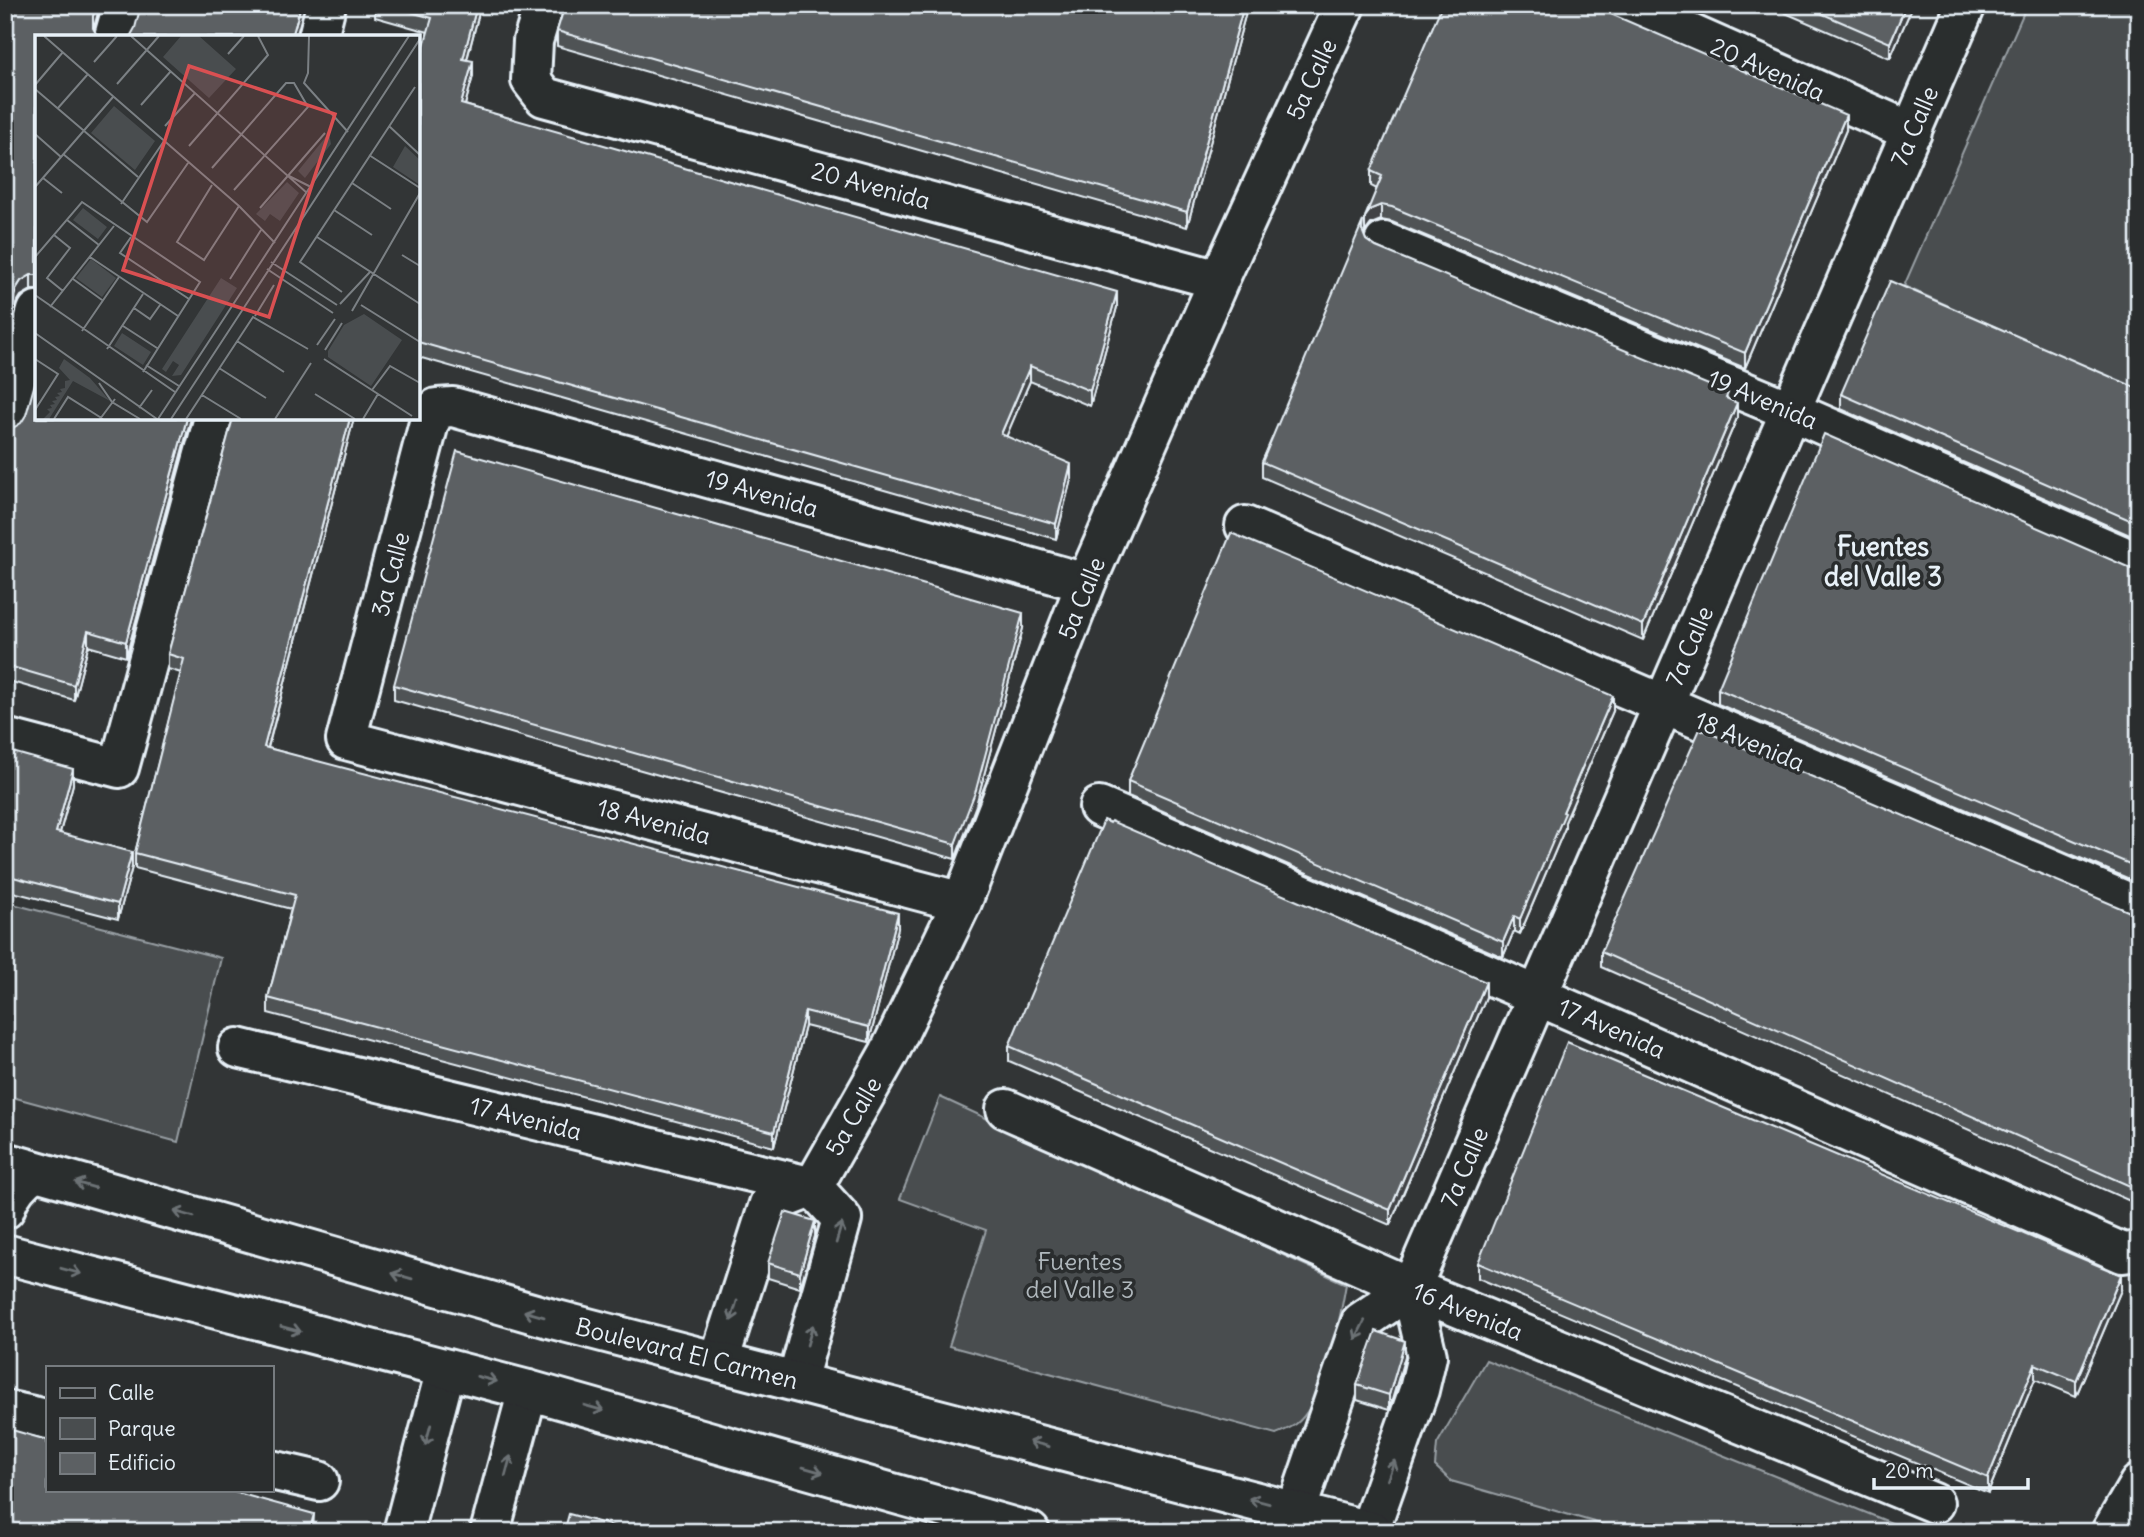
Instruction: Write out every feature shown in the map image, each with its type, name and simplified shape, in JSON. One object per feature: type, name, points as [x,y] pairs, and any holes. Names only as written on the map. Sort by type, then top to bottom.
[{"type":"street","points":[[115,35],[123,5]]},
{"type":"street","points":[[318,35],[326,5]]},
{"type":"street","name":"20 Avenida","points":[[544,5],[533,41],[531,80],[544,97],[1219,280]]},
{"type":"street","name":"5a Calle","points":[[813,1187],[889,1053],[962,902],[1086,583],[1219,280],[1345,5]]},
{"type":"street","name":"20 Avenida","points":[[1625,5],[1912,132]]},
{"type":"street","name":"7a Calle","points":[[1411,1287],[1966,5]]},
{"type":"street","name":"19 Avenida","points":[[1384,242],[1791,411],[2139,563]]},
{"type":"street","points":[[5,423],[35,318]]},
{"type":"street","name":"19 Avenida","points":[[437,408],[453,407],[1086,583]]},
{"type":"street","name":"3a Calle","points":[[346,740],[429,423],[437,408]]},
{"type":"street","points":[[5,738],[119,768],[213,420]]},
{"type":"street","name":"18 Avenida","points":[[1245,526],[2139,908]]},
{"type":"street","name":"18 Avenida","points":[[346,740],[962,902]]},
{"type":"street","name":"17 Avenida","points":[[1099,807],[2131,1252]]},
{"type":"street","name":"17 Avenida","points":[[238,1048],[813,1187]]},
{"type":"street","name":"16 Avenida","points":[[1006,1109],[1411,1287],[1934,1503]]},
{"type":"street","points":[[5,1209],[7,1200],[21,1180],[20,1167]]},
{"type":"street","name":"Boulevard El Carmen","points":[[20,1167],[549,1318],[1371,1531]]},
{"type":"street","points":[[719,1361],[769,1204],[813,1187],[842,1219],[797,1381]]},
{"type":"street","points":[[5,1253],[528,1390],[1030,1532]]},
{"type":"street","points":[[1296,1511],[1361,1322],[1411,1287],[1427,1356],[1419,1390],[1371,1531]]},
{"type":"street","points":[[403,1532],[446,1369]]},
{"type":"street","points":[[490,1532],[528,1390]]},
{"type":"street","points":[[5,1410],[46,1419]]},
{"type":"street","points":[[273,1471],[319,1481]]},
{"type":"street","points":[[2111,1532],[2139,1484]]},
{"type":"green space","points":[[2027,5],[2139,5],[2139,391],[1904,286]]},
{"type":"green space","points":[[5,902],[221,958],[178,1142],[5,1095]]},
{"type":"green space","name":"Fuentes del Valle 3","points":[[940,1097],[1346,1284],[1330,1359],[1315,1398],[1306,1413],[1294,1425],[1276,1434],[949,1346],[986,1230],[900,1199]]},
{"type":"green space","points":[[1486,1360],[1914,1532],[1629,1532],[1451,1481],[1435,1466],[1437,1444]]},
{"type":"building","points":[[5,5],[96,5],[93,28],[97,35],[35,35],[35,275],[21,281],[16,289],[5,328]]},
{"type":"building","points":[[141,5],[301,5],[293,35],[131,35]]},
{"type":"building","points":[[386,5],[477,5],[463,59],[473,61],[461,104],[1117,292],[1090,391],[1030,366],[1001,434],[1071,464],[1056,524],[420,343],[420,59],[432,18]]},
{"type":"building","points":[[565,5],[1244,5],[1187,212],[557,31]]},
{"type":"building","points":[[1442,5],[1590,5],[1846,115],[1745,353],[1392,207],[1381,205],[1371,209],[1365,217],[1382,176],[1371,171]]},
{"type":"building","points":[[1802,5],[1906,5],[1890,43]]},
{"type":"building","points":[[1363,221],[1362,230],[1366,240],[1376,247],[1728,393],[1726,398],[1737,403],[1643,625],[1262,462]]},
{"type":"building","points":[[1890,281],[2139,389],[2139,524],[1841,394]]},
{"type":"building","points":[[35,383],[35,420],[186,420],[126,642],[88,631],[74,685],[5,665],[5,429],[11,429],[21,423]]},
{"type":"building","points":[[232,420],[349,420],[264,747],[898,913],[869,1027],[805,1011],[774,1132],[268,998],[295,895],[135,853],[184,659],[168,654]]},
{"type":"building","points":[[1824,434],[2130,568],[2139,569],[2139,868],[1718,689]]},
{"type":"building","points":[[457,451],[1023,613],[976,790],[955,844],[394,685]]},
{"type":"building","points":[[1231,533],[1613,696],[1520,919],[1514,916],[1503,942],[1128,781]]},
{"type":"building","points":[[1700,729],[2130,912],[2139,913],[2139,1190],[1601,952]]},
{"type":"building","points":[[5,750],[73,769],[56,832],[132,852],[118,904],[5,875]]},
{"type":"building","points":[[1104,820],[1486,982],[1390,1210],[1009,1046]]},
{"type":"building","points":[[1567,1042],[2121,1275],[2076,1381],[2035,1364],[1988,1478],[1478,1263]]},
{"type":"building","points":[[785,1212],[815,1221],[800,1273],[768,1263]]},
{"type":"building","points":[[1376,1331],[1405,1341],[1389,1395],[1357,1385]]},
{"type":"building","points":[[5,1428],[46,1440],[46,1492],[234,1492],[314,1514],[309,1532],[5,1532]]},
{"type":"building","points":[[569,1514],[635,1532],[564,1532]]},
{"type":"district","name":"Fuentes del Valle 3","points":[[1883,561]]}]
